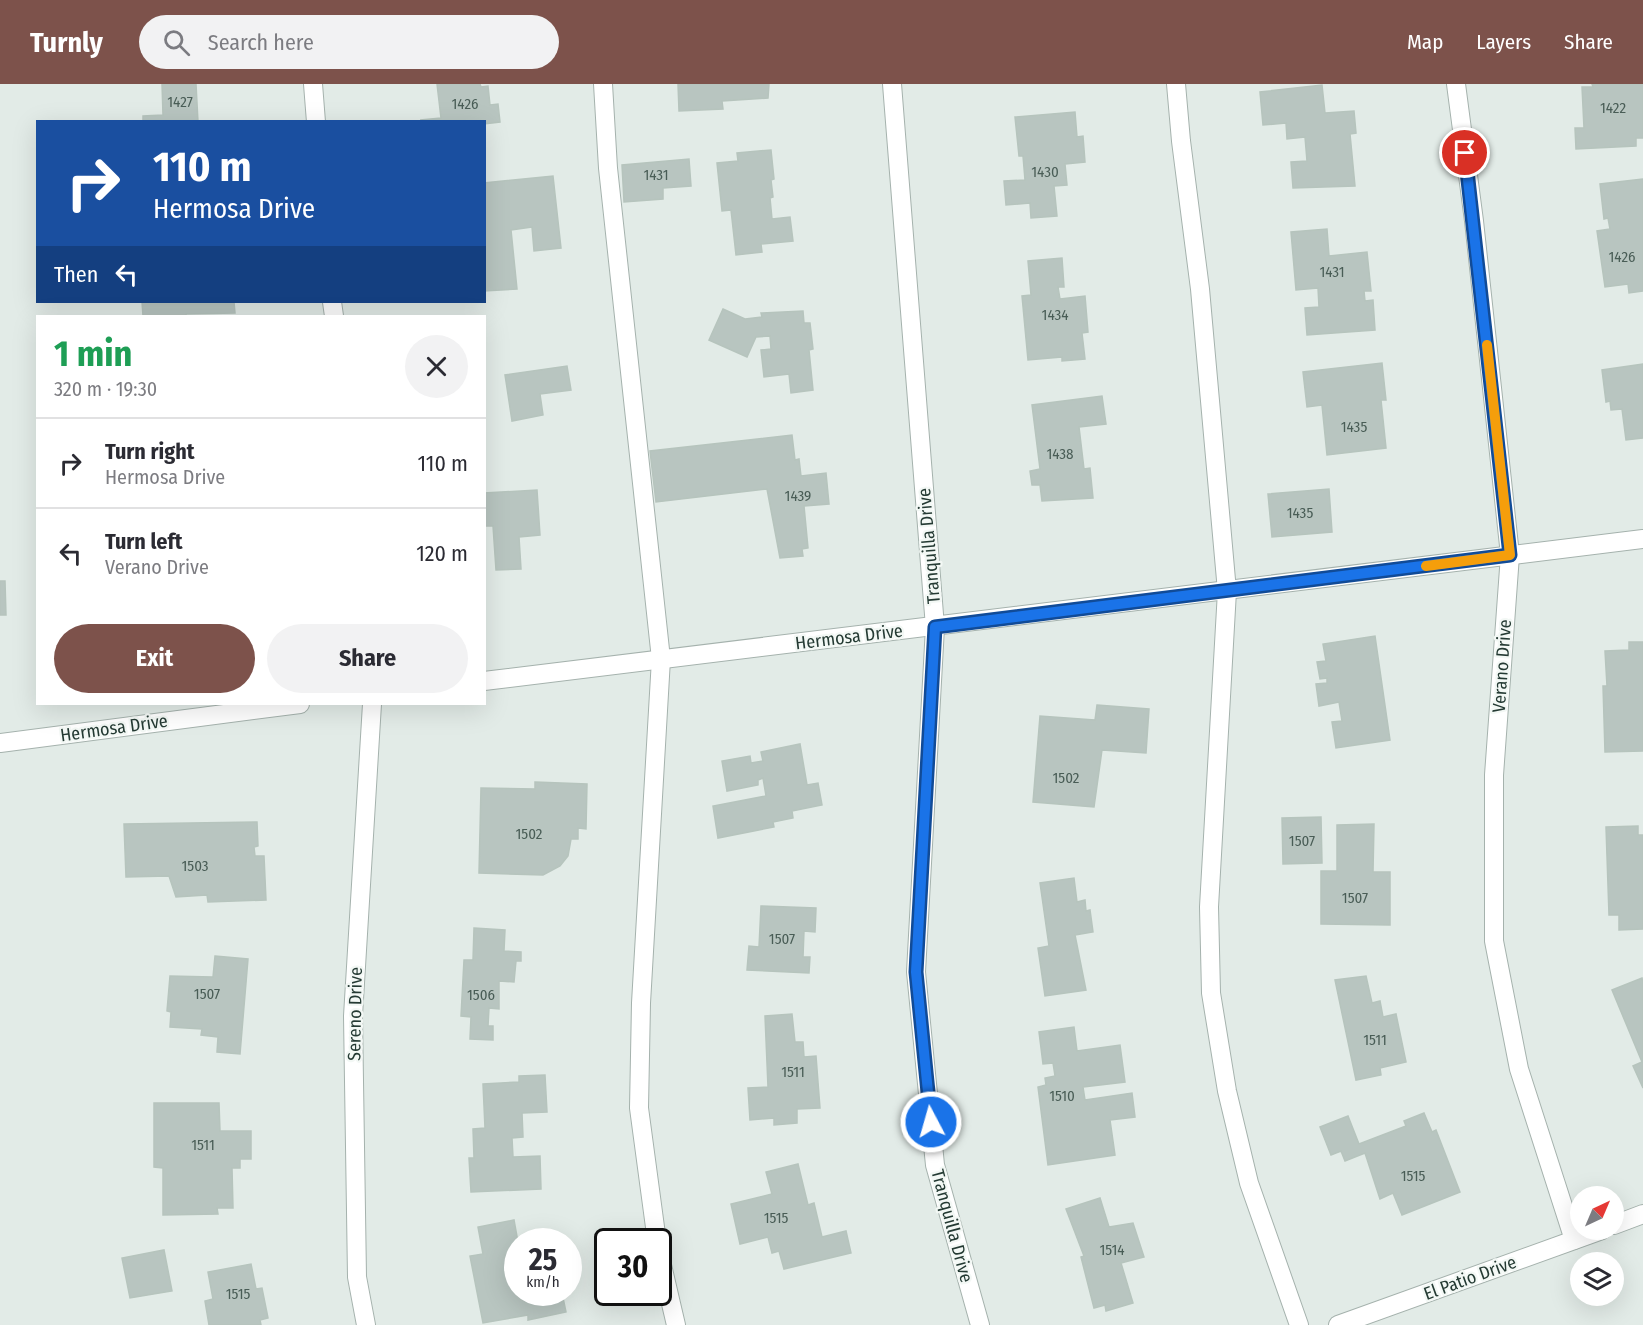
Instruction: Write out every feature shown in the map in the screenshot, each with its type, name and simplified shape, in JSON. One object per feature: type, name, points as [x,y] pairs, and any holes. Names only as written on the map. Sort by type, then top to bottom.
[{"type":"street","points":[[313,84],[316,120]]},
{"type":"street","points":[[603,84],[608,168],[661,659],[641,1003],[639,1108],[655,1228]]},
{"type":"street","name":"Tranquilla Drive","points":[[892,84],[935,627],[916,972],[935,1165],[980,1325]]},
{"type":"street","points":[[1176,84],[1201,300],[1227,591],[1209,907],[1211,993],[1227,1091],[1249,1183],[1299,1325]]},
{"type":"street","name":"Verano Drive","points":[[1456,84],[1474,221],[1510,555],[1494,775],[1494,941],[1519,1069],[1570,1228]]},
{"type":"street","name":"Hermosa Drive","points":[[486,681],[1643,539]]},
{"type":"street","name":"Hermosa Drive","points":[[0,743],[292,705]]},
{"type":"street","name":"Sereno Drive","points":[[366,1325],[357,1277],[353,1016],[372,705]]},
{"type":"street","points":[[1624,1221],[1643,1214]]},
{"type":"street","name":"El Patio Drive","points":[[1338,1325],[1574,1240]]},
{"type":"street","points":[[672,1306],[676,1325]]},
{"type":"building","points":[[162,84],[196,84],[198,120],[143,120],[143,116],[163,115]]},
{"type":"building","points":[[437,84],[480,84],[481,87],[488,86],[490,105],[498,104],[500,122],[486,124],[486,120],[421,120],[441,118]]},
{"type":"building","points":[[678,84],[769,84],[768,98],[722,101],[723,109],[679,111]]},
{"type":"building","points":[[1592,84],[1643,84],[1643,138],[1636,138],[1636,146],[1576,149],[1575,128],[1584,128],[1582,87],[1593,87]]},
{"type":"building","points":[[1322,85],[1325,113],[1354,111],[1356,133],[1350,134],[1355,186],[1293,188],[1291,162],[1307,161],[1305,137],[1287,139],[1286,123],[1263,125],[1260,92]]},
{"type":"building","points":[[1075,112],[1077,137],[1083,136],[1085,162],[1065,164],[1067,185],[1054,186],[1057,216],[1031,218],[1030,203],[1006,205],[1004,181],[1025,180],[1023,156],[1019,156],[1015,117]]},
{"type":"building","points":[[771,150],[774,179],[771,180],[773,197],[770,198],[772,219],[790,217],[793,241],[761,244],[762,252],[736,255],[731,210],[722,211],[717,163],[738,161],[737,153]]},
{"type":"building","points":[[689,159],[691,186],[663,188],[663,199],[624,202],[622,165]]},
{"type":"building","points":[[553,176],[561,248],[534,251],[532,227],[511,230],[517,289],[486,291],[486,183]]},
{"type":"building","points":[[1643,179],[1643,291],[1629,293],[1628,284],[1605,287],[1597,231],[1610,229],[1608,218],[1604,219],[1600,184]]},
{"type":"building","points":[[1327,229],[1329,256],[1367,252],[1371,291],[1364,291],[1365,301],[1373,300],[1375,330],[1307,335],[1305,308],[1319,307],[1318,288],[1296,290],[1291,232]]},
{"type":"building","points":[[1062,258],[1064,287],[1058,287],[1060,299],[1085,296],[1088,332],[1082,333],[1085,359],[1062,361],[1062,357],[1028,360],[1022,296],[1031,295],[1028,261]]},
{"type":"building","points":[[142,303],[234,303],[235,313],[186,315],[143,315]]},
{"type":"building","points":[[723,309],[745,319],[762,317],[761,313],[803,311],[804,323],[810,323],[813,349],[809,350],[813,390],[791,393],[789,374],[764,377],[761,350],[771,349],[770,336],[756,337],[747,357],[709,340]]},
{"type":"building","points":[[1382,363],[1386,400],[1381,400],[1386,448],[1327,455],[1322,405],[1307,407],[1303,372]]},
{"type":"building","points":[[1643,364],[1643,438],[1626,440],[1622,409],[1611,410],[1610,401],[1606,402],[1602,370]]},
{"type":"building","points":[[567,366],[571,390],[540,394],[543,415],[512,421],[505,375]]},
{"type":"building","points":[[1102,396],[1106,424],[1079,427],[1084,469],[1090,468],[1093,498],[1042,501],[1040,485],[1032,485],[1030,471],[1040,469],[1032,405]]},
{"type":"building","points":[[792,435],[795,460],[799,459],[801,476],[826,473],[829,504],[804,506],[808,548],[802,549],[803,556],[780,558],[767,489],[656,502],[650,451]]},
{"type":"building","points":[[1329,489],[1332,532],[1272,537],[1268,494]]},
{"type":"building","points":[[537,490],[540,535],[519,537],[521,569],[496,570],[493,526],[486,526],[486,493]]},
{"type":"building","points":[[0,581],[5,581],[6,615],[0,615]]},
{"type":"building","points":[[1375,636],[1390,740],[1336,748],[1332,722],[1342,721],[1339,702],[1319,706],[1316,684],[1327,683],[1327,678],[1320,679],[1317,662],[1326,661],[1323,644]]},
{"type":"building","points":[[1629,642],[1643,642],[1643,751],[1605,752],[1603,686],[1607,686],[1605,651],[1629,650]]},
{"type":"building","points":[[1097,705],[1149,709],[1146,753],[1102,750],[1094,807],[1033,802],[1040,716],[1095,720]]},
{"type":"building","points":[[800,744],[807,785],[818,783],[822,805],[792,811],[793,818],[773,822],[774,827],[718,838],[713,806],[766,796],[763,778],[758,780],[758,785],[727,791],[722,761],[750,756],[751,763],[763,761],[761,752]]},
{"type":"building","points":[[535,782],[587,784],[586,829],[578,828],[578,839],[571,839],[568,856],[560,866],[543,875],[479,873],[481,788],[535,789]]},
{"type":"building","points":[[1321,817],[1322,863],[1283,864],[1282,818]]},
{"type":"building","points":[[257,822],[258,846],[254,847],[255,856],[264,856],[266,900],[208,902],[207,895],[176,897],[169,876],[126,877],[124,824]]},
{"type":"building","points":[[1374,824],[1373,872],[1390,872],[1390,925],[1321,924],[1321,871],[1337,871],[1337,825]]},
{"type":"building","points":[[1638,826],[1638,835],[1643,835],[1643,929],[1619,930],[1619,915],[1609,915],[1606,827]]},
{"type":"building","points":[[1074,878],[1077,902],[1085,900],[1086,911],[1090,910],[1093,932],[1075,935],[1086,990],[1045,996],[1038,948],[1049,946],[1040,883]]},
{"type":"building","points":[[761,906],[816,908],[815,932],[804,931],[803,957],[810,957],[809,973],[747,970],[749,946],[759,947]]},
{"type":"building","points":[[474,928],[505,930],[504,951],[521,952],[521,961],[516,961],[514,982],[499,981],[499,1009],[489,1008],[488,1026],[493,1026],[493,1040],[470,1039],[471,1017],[461,1016],[464,960],[473,960]]},
{"type":"building","points":[[215,956],[248,959],[240,1054],[217,1052],[218,1037],[201,1035],[202,1029],[170,1027],[171,1012],[167,1011],[170,976],[213,977]]},
{"type":"building","points":[[1366,976],[1372,1003],[1380,1001],[1383,1017],[1396,1014],[1406,1062],[1380,1068],[1381,1075],[1356,1080],[1335,980]]},
{"type":"building","points":[[1642,978],[1643,1088],[1633,1066],[1642,1062],[1612,990]]},
{"type":"building","points":[[792,1014],[795,1042],[803,1042],[804,1057],[816,1056],[820,1108],[797,1109],[797,1123],[774,1125],[774,1118],[750,1120],[748,1088],[768,1087],[765,1016]]},
{"type":"building","points":[[1074,1027],[1077,1051],[1120,1045],[1125,1082],[1083,1087],[1085,1100],[1132,1093],[1135,1117],[1110,1120],[1115,1155],[1048,1165],[1038,1087],[1046,1085],[1045,1078],[1055,1076],[1053,1063],[1043,1064],[1039,1032]]},
{"type":"building","points":[[545,1075],[547,1112],[522,1113],[523,1137],[512,1138],[513,1157],[540,1156],[541,1189],[471,1192],[469,1158],[474,1158],[473,1129],[485,1128],[483,1084],[519,1082],[519,1076]]},
{"type":"building","points":[[154,1103],[219,1103],[220,1131],[251,1131],[251,1159],[240,1159],[240,1168],[232,1168],[233,1208],[217,1208],[218,1214],[163,1215],[163,1168],[154,1167]]},
{"type":"building","points":[[1424,1113],[1432,1132],[1436,1130],[1460,1192],[1402,1215],[1393,1193],[1380,1199],[1365,1153],[1345,1161],[1341,1151],[1331,1155],[1320,1127],[1348,1116],[1359,1144],[1406,1126],[1404,1121]]},
{"type":"building","points":[[798,1164],[808,1205],[814,1203],[822,1237],[846,1231],[851,1253],[784,1269],[779,1251],[772,1253],[768,1237],[740,1244],[731,1204],[772,1194],[766,1172]]},
{"type":"building","points":[[1100,1198],[1109,1227],[1133,1223],[1144,1257],[1121,1263],[1133,1303],[1106,1311],[1105,1305],[1094,1308],[1081,1257],[1084,1256],[1066,1209]]},
{"type":"building","points":[[514,1220],[515,1228],[504,1228],[504,1306],[565,1306],[566,1312],[528,1320],[528,1315],[483,1323],[470,1256],[483,1254],[478,1227]]},
{"type":"building","points":[[164,1250],[172,1291],[130,1298],[122,1258]]},
{"type":"building","points":[[251,1264],[256,1289],[262,1288],[268,1318],[260,1320],[261,1325],[209,1325],[205,1301],[213,1299],[208,1272]]},
{"type":"slow traffic","points":[[1426,566],[1510,555],[1487,345]]},
{"type":"route","points":[[931,1122],[916,972],[935,627],[1510,555],[1465,153]]}]
